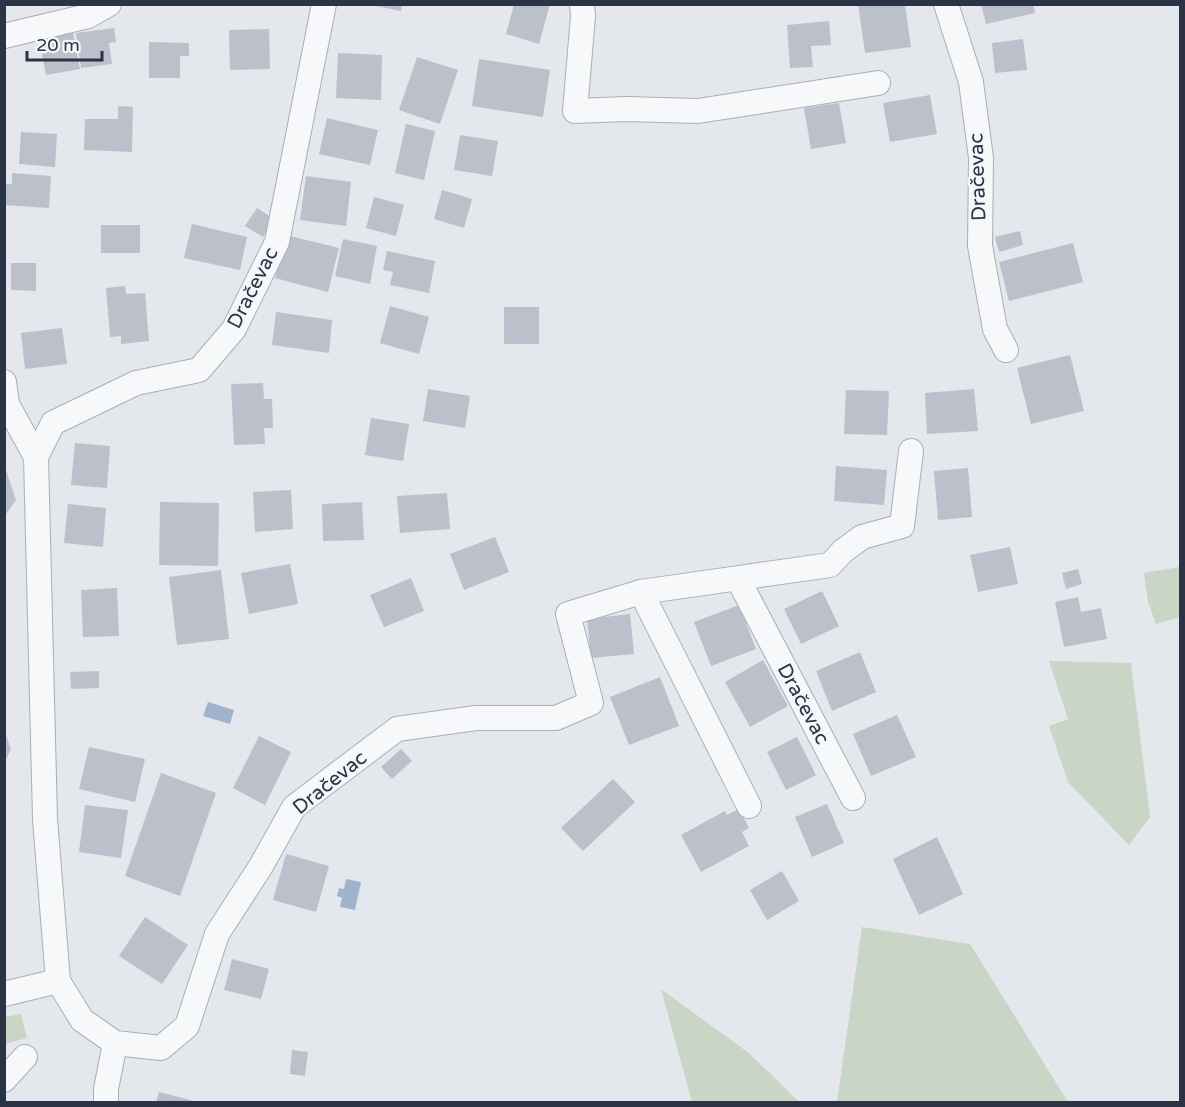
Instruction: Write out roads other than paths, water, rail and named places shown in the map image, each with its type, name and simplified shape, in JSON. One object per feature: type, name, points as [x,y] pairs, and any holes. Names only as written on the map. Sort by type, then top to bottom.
[{"type":"street","points":[[4,36],[88,16],[109,4]]},
{"type":"street","name":"Dračevac","points":[[36,458],[53,423],[135,383],[199,370],[234,329],[277,242],[324,4]]},
{"type":"street","points":[[582,4],[584,16],[575,111],[626,109],[698,111],[878,83]]},
{"type":"street","name":"Dračevac","points":[[946,4],[971,82],[981,158],[980,246],[995,329],[1006,350]]},
{"type":"street","name":"Dračevac","points":[[4,382],[7,404],[36,458],[45,819],[58,981],[82,1020],[115,1043],[162,1048],[186,1026],[216,934],[261,866],[294,807],[397,729],[476,718],[556,718],[591,703],[568,614],[641,591],[738,579],[830,564],[862,537],[902,526],[911,451]]},
{"type":"street","name":"Dračevac","points":[[738,579],[853,798]]},
{"type":"street","points":[[641,591],[749,806]]},
{"type":"street","points":[[4,994],[58,981]]},
{"type":"street","points":[[106,1102],[106,1089],[115,1043]]},
{"type":"street","points":[[4,1080],[25,1057]]},
{"type":"water","points":[[208,702],[234,710],[230,724],[203,716]]},
{"type":"water","points":[[346,879],[361,882],[355,910],[340,907],[342,898],[337,896],[339,888],[344,889]]}]
